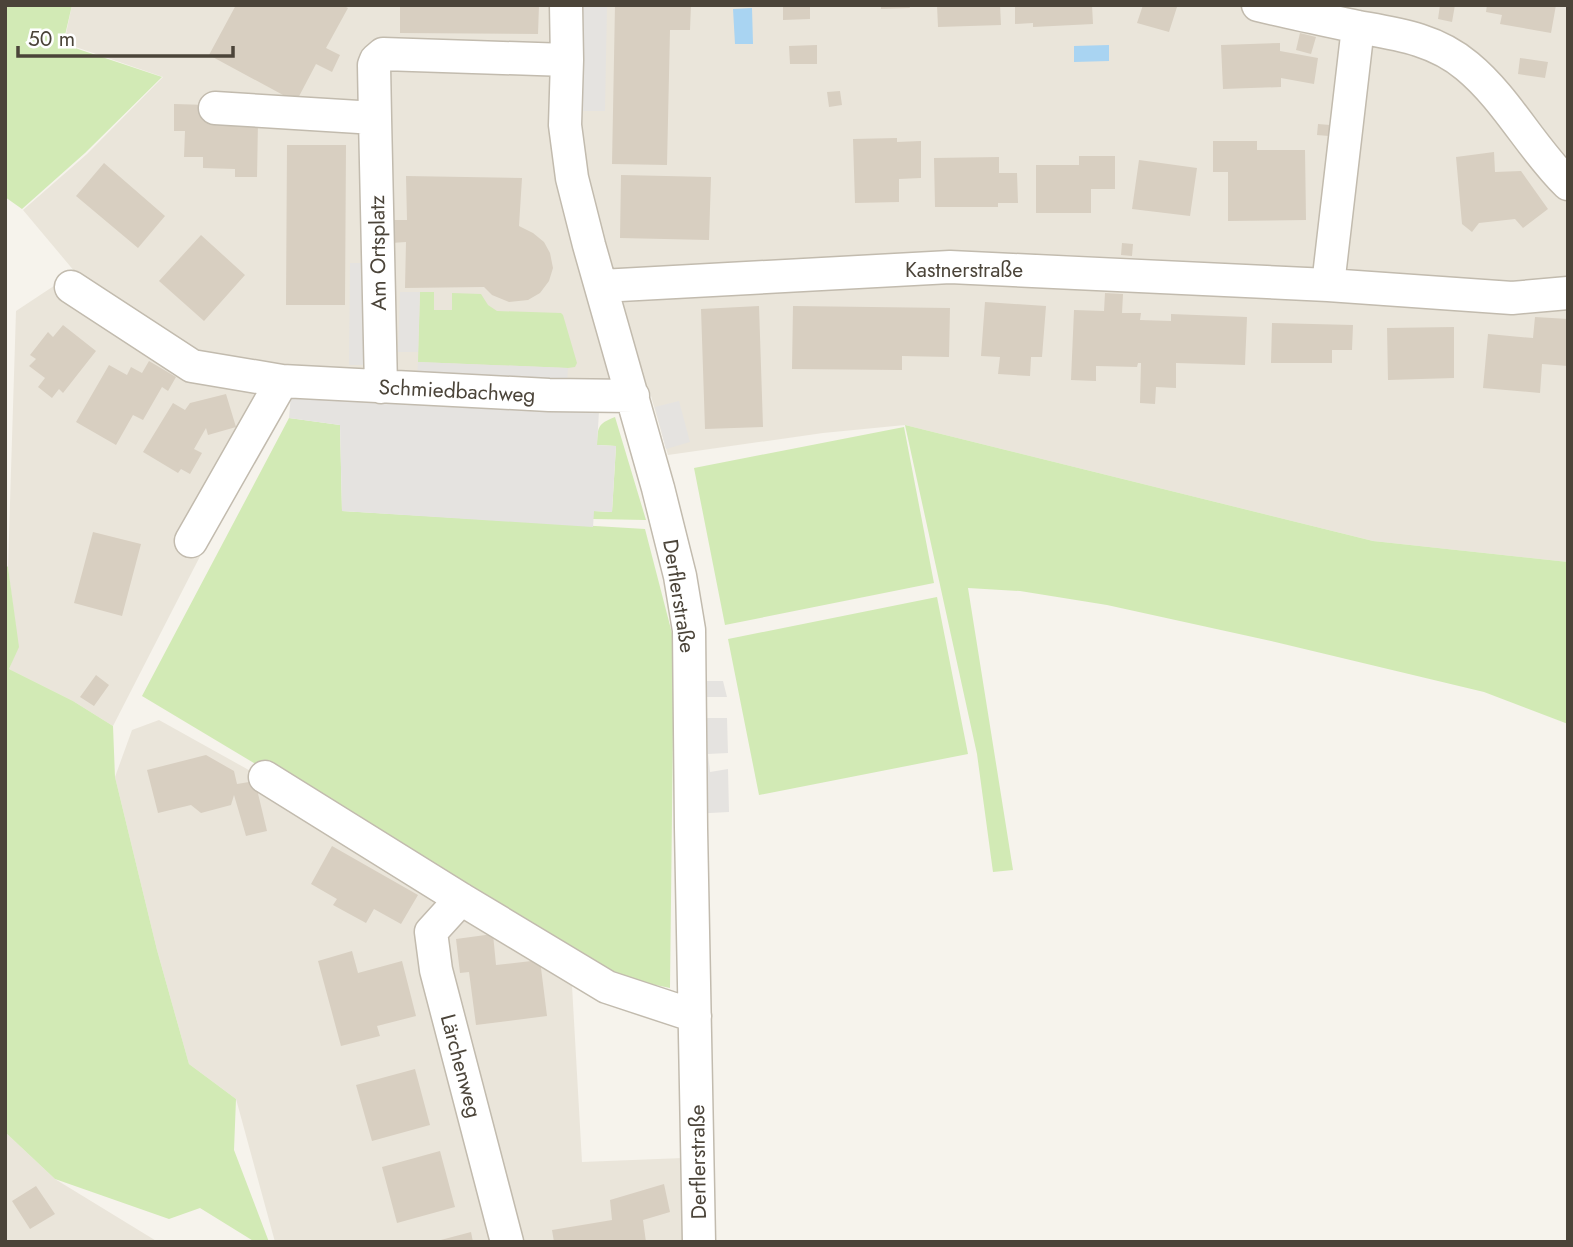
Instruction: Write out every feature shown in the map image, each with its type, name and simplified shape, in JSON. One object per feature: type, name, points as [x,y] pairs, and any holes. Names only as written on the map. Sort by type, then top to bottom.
[{"type":"street","name":"Derflerstraße","points":[[566,5],[565,125],[572,177],[674,551],[689,630],[699,1242]]},
{"type":"street","points":[[1258,5],[1404,35],[1429,42],[1446,51],[1468,66],[1488,86],[1568,184]]},
{"type":"street","points":[[1328,285],[1358,27]]},
{"type":"street","name":"Am Ortsplatz","points":[[381,387],[376,60],[383,54],[567,60]]},
{"type":"street","points":[[215,108],[375,118]]},
{"type":"street","name":"Kastnerstraße","points":[[601,286],[950,267],[1328,285],[1513,298],[1568,293]]},
{"type":"street","name":"Schmiedbachweg","points":[[71,287],[192,366],[282,381],[549,395],[633,396]]},
{"type":"street","points":[[191,541],[282,381]]},
{"type":"street","points":[[265,777],[607,987],[695,1016]]},
{"type":"street","name":"Lärchenweg","points":[[461,899],[431,932],[436,970],[507,1242]]},
{"type":"shaded area","points":[[72,5],[1568,5],[1568,562],[1373,541],[905,425],[823,433],[668,455],[649,389],[294,373],[113,726],[73,701],[9,669],[18,647],[8,567],[16,311],[75,272],[23,210],[87,154],[163,77],[64,43]]},
{"type":"shaded area","points":[[578,5],[607,5],[605,111],[577,111]]},
{"type":"shaded area","points":[[350,263],[370,263],[369,365],[349,365]]},
{"type":"shaded area","points":[[400,292],[420,292],[418,352],[398,352]]},
{"type":"shaded area","points":[[418,362],[568,368],[567,384],[417,379]]},
{"type":"shaded area","points":[[291,394],[599,411],[597,445],[616,446],[612,512],[594,511],[593,527],[342,511],[340,425],[289,418]]},
{"type":"shaded area","points":[[679,401],[690,442],[666,449],[655,407]]},
{"type":"shaded area","points":[[690,681],[723,681],[727,697],[705,697],[707,718],[727,718],[728,753],[708,754],[710,772],[728,769],[729,812],[691,814]]},
{"type":"shaded area","points":[[159,720],[290,793],[571,968],[582,1162],[683,1158],[689,1242],[275,1242],[236,1099],[189,1064],[157,950],[115,777],[132,730]]},
{"type":"shaded area","points":[[5,1132],[55,1179],[158,1242],[5,1242]]},
{"type":"green space","points":[[5,5],[72,5],[63,44],[162,77],[85,153],[22,209],[5,197]]},
{"type":"green space","points":[[420,292],[434,292],[434,310],[452,310],[452,293],[481,294],[488,305],[497,311],[561,313],[577,363],[575,367],[568,368],[418,362]]},
{"type":"green space","points":[[615,417],[646,520],[593,519],[593,511],[612,512],[616,446],[597,445],[600,427]]},
{"type":"green space","points":[[289,418],[340,425],[342,511],[645,529],[674,641],[670,988],[608,975],[142,696]]},
{"type":"green space","points":[[905,425],[1373,541],[1568,562],[1568,724],[1484,692],[1271,641],[1107,605],[1020,591],[968,588],[1013,870],[993,872],[977,754]]},
{"type":"green space","points":[[904,427],[934,583],[725,625],[694,468]]},
{"type":"green space","points":[[5,564],[8,567],[19,647],[9,669],[73,701],[113,726],[115,777],[157,950],[189,1064],[236,1099],[234,1150],[269,1242],[255,1242],[200,1208],[169,1219],[55,1179],[5,1132]]},
{"type":"green space","points":[[937,597],[968,754],[759,795],[728,639]]},
{"type":"water","points":[[752,8],[753,44],[735,44],[733,9]]},
{"type":"water","points":[[1109,45],[1109,61],[1074,62],[1074,46]]},
{"type":"building","points":[[236,5],[342,5],[348,8],[326,48],[340,55],[332,72],[316,64],[296,102],[209,55]]},
{"type":"building","points":[[400,5],[539,5],[538,34],[400,33]]},
{"type":"building","points":[[615,5],[691,5],[690,30],[670,30],[667,165],[612,164]]},
{"type":"building","points":[[783,5],[810,5],[810,19],[783,20]]},
{"type":"building","points":[[881,5],[909,5],[910,8],[881,9]]},
{"type":"building","points":[[937,5],[1000,5],[1001,25],[938,27]]},
{"type":"building","points":[[1015,5],[1092,5],[1093,24],[1033,27],[1033,23],[1015,24]]},
{"type":"building","points":[[1143,5],[1177,7],[1169,32],[1137,23]]},
{"type":"building","points":[[1440,5],[1455,5],[1452,22],[1438,19]]},
{"type":"building","points":[[1487,5],[1556,5],[1551,33],[1500,24],[1502,15],[1486,12]]},
{"type":"building","points":[[1300,33],[1316,37],[1311,54],[1296,50]]},
{"type":"building","points":[[1280,43],[1280,51],[1318,58],[1314,84],[1281,78],[1281,87],[1223,89],[1221,45]]},
{"type":"building","points":[[817,45],[817,64],[790,64],[789,46]]},
{"type":"building","points":[[1520,58],[1548,62],[1545,78],[1518,74]]},
{"type":"building","points":[[840,91],[842,105],[829,107],[827,92]]},
{"type":"building","points":[[174,104],[208,105],[258,121],[257,177],[235,177],[235,169],[203,168],[203,157],[184,157],[185,131],[174,131]]},
{"type":"building","points":[[1318,124],[1330,125],[1329,136],[1317,135]]},
{"type":"building","points":[[897,138],[897,142],[921,141],[921,178],[899,179],[899,202],[855,203],[853,139]]},
{"type":"building","points":[[1213,141],[1257,141],[1257,150],[1305,150],[1306,220],[1228,221],[1228,172],[1213,172]]},
{"type":"building","points":[[287,145],[346,145],[345,305],[286,305]]},
{"type":"building","points":[[1494,152],[1495,172],[1521,171],[1548,209],[1523,228],[1515,219],[1479,223],[1472,232],[1462,224],[1456,157]]},
{"type":"building","points":[[1079,156],[1115,156],[1115,189],[1091,189],[1091,213],[1036,213],[1036,165],[1079,165]]},
{"type":"building","points":[[999,157],[999,173],[1017,173],[1018,203],[998,203],[998,207],[935,207],[934,158]]},
{"type":"building","points":[[1139,160],[1197,168],[1190,216],[1132,209]]},
{"type":"building","points":[[104,163],[165,216],[138,248],[76,196]]},
{"type":"building","points":[[621,175],[711,177],[709,240],[620,238]]},
{"type":"building","points":[[406,176],[522,178],[519,226],[544,242],[553,268],[549,281],[540,293],[528,300],[509,302],[492,295],[484,287],[405,288],[406,242],[391,243],[391,220],[407,220]]},
{"type":"building","points":[[201,235],[245,275],[204,321],[159,281]]},
{"type":"building","points":[[1122,243],[1133,244],[1132,256],[1121,255]]},
{"type":"building","points":[[1105,293],[1123,294],[1122,313],[1141,313],[1140,320],[1171,321],[1171,314],[1247,317],[1245,365],[1176,363],[1176,388],[1156,387],[1155,404],[1140,403],[1141,363],[1138,363],[1137,367],[1096,366],[1096,381],[1071,380],[1074,310],[1104,311]]},
{"type":"building","points":[[985,302],[1046,306],[1042,357],[1031,357],[1030,376],[998,374],[1000,357],[981,356]]},
{"type":"building","points":[[759,306],[763,427],[705,429],[701,309]]},
{"type":"building","points":[[793,306],[950,308],[949,357],[902,356],[902,370],[792,369]]},
{"type":"building","points":[[1535,317],[1568,319],[1568,366],[1542,364],[1540,393],[1483,388],[1488,334],[1533,338]]},
{"type":"building","points":[[1272,323],[1353,325],[1352,350],[1332,350],[1332,363],[1271,363]]},
{"type":"building","points":[[63,325],[96,351],[63,393],[59,389],[52,398],[38,387],[45,378],[29,366],[36,359],[30,355],[48,332],[53,337]]},
{"type":"building","points":[[1454,327],[1454,378],[1388,380],[1387,328]]},
{"type":"building","points":[[149,361],[176,377],[168,391],[162,387],[143,420],[133,415],[116,445],[76,422],[109,365],[127,375],[131,367],[142,373]]},
{"type":"building","points":[[226,394],[236,427],[208,435],[206,428],[194,449],[202,453],[190,474],[181,469],[178,473],[143,452],[173,403],[185,410],[190,403]]},
{"type":"building","points":[[93,532],[141,544],[122,616],[74,603]]},
{"type":"building","points":[[96,675],[109,685],[94,706],[80,697]]},
{"type":"building","points":[[206,755],[234,771],[237,784],[255,781],[267,831],[246,836],[234,795],[231,805],[201,813],[191,805],[158,813],[147,770]]},
{"type":"building","points":[[332,846],[418,895],[401,924],[374,909],[366,923],[333,905],[337,899],[311,884]]},
{"type":"building","points":[[493,934],[496,965],[540,960],[547,1016],[476,1025],[469,972],[460,973],[456,939]]},
{"type":"building","points":[[352,951],[358,973],[402,961],[416,1016],[377,1026],[380,1036],[341,1046],[318,961]]},
{"type":"building","points":[[415,1069],[430,1125],[372,1141],[356,1085]]},
{"type":"building","points":[[440,1151],[455,1207],[397,1223],[382,1167]]},
{"type":"building","points":[[664,1184],[670,1212],[643,1220],[646,1242],[554,1242],[552,1230],[612,1220],[610,1200]]},
{"type":"building","points":[[36,1186],[55,1214],[30,1229],[12,1201]]},
{"type":"building","points":[[471,1232],[473,1242],[437,1242],[437,1241]]}]
